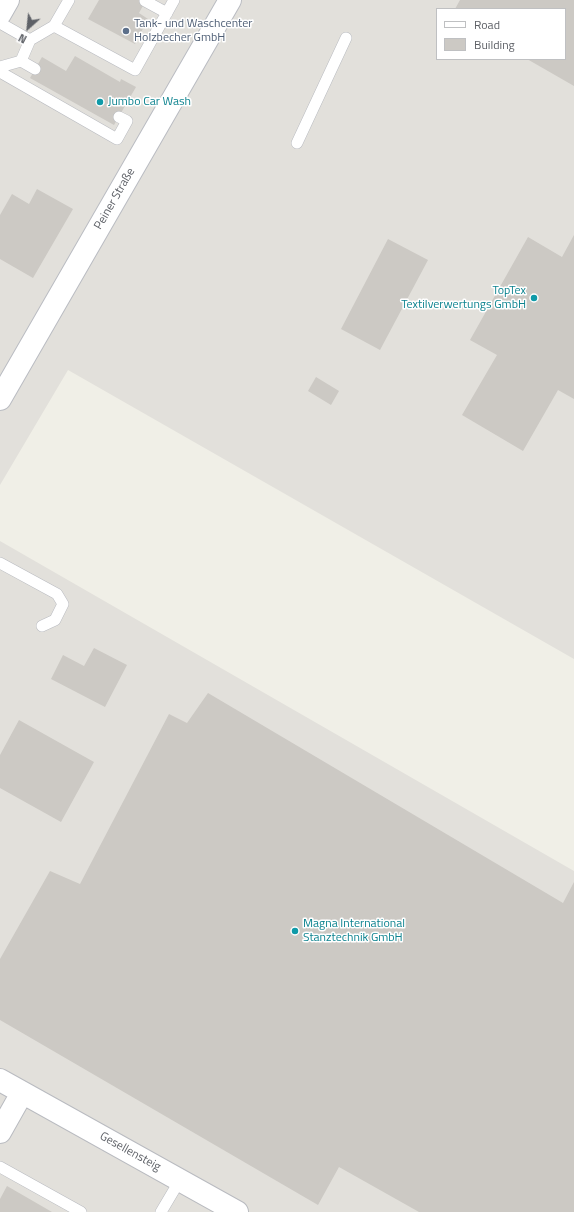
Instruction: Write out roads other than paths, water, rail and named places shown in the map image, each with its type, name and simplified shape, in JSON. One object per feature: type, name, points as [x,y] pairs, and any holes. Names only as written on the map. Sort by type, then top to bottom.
[{"type":"main road","points":[[0,14],[8,0]]},
{"type":"main road","name":"Peiner Straße","points":[[0,399],[230,0]]},
{"type":"main road","name":"Gesellensteig","points":[[0,1080],[238,1212]]},
{"type":"main road","points":[[0,1132],[22,1093]]},
{"type":"lane","points":[[21,61],[30,40],[54,26],[69,0]]},
{"type":"lane","points":[[54,26],[135,70],[174,0]]},
{"type":"lane","points":[[145,1],[167,13]]},
{"type":"lane","points":[[0,23],[30,40]]},
{"type":"lane","points":[[296,143],[346,38]]},
{"type":"lane","points":[[0,67],[21,61],[35,69]]},
{"type":"lane","points":[[0,72],[117,139],[127,121],[119,117]]},
{"type":"lane","points":[[0,562],[57,594],[63,604],[55,620],[42,626]]},
{"type":"lane","points":[[0,1167],[81,1212]]},
{"type":"lane","points":[[161,1212],[180,1180]]},
{"type":"place","name":"Tank- und Waschcenter Holzbecher GmbH","points":[[126,31]]},
{"type":"place","name":"Jumbo Car Wash","points":[[100,102]]},
{"type":"place","name":"TopTex Textilverwertungs GmbH","points":[[534,298]]},
{"type":"place","name":"Magna International Stanztechnik GmbH","points":[[295,931]]}]
